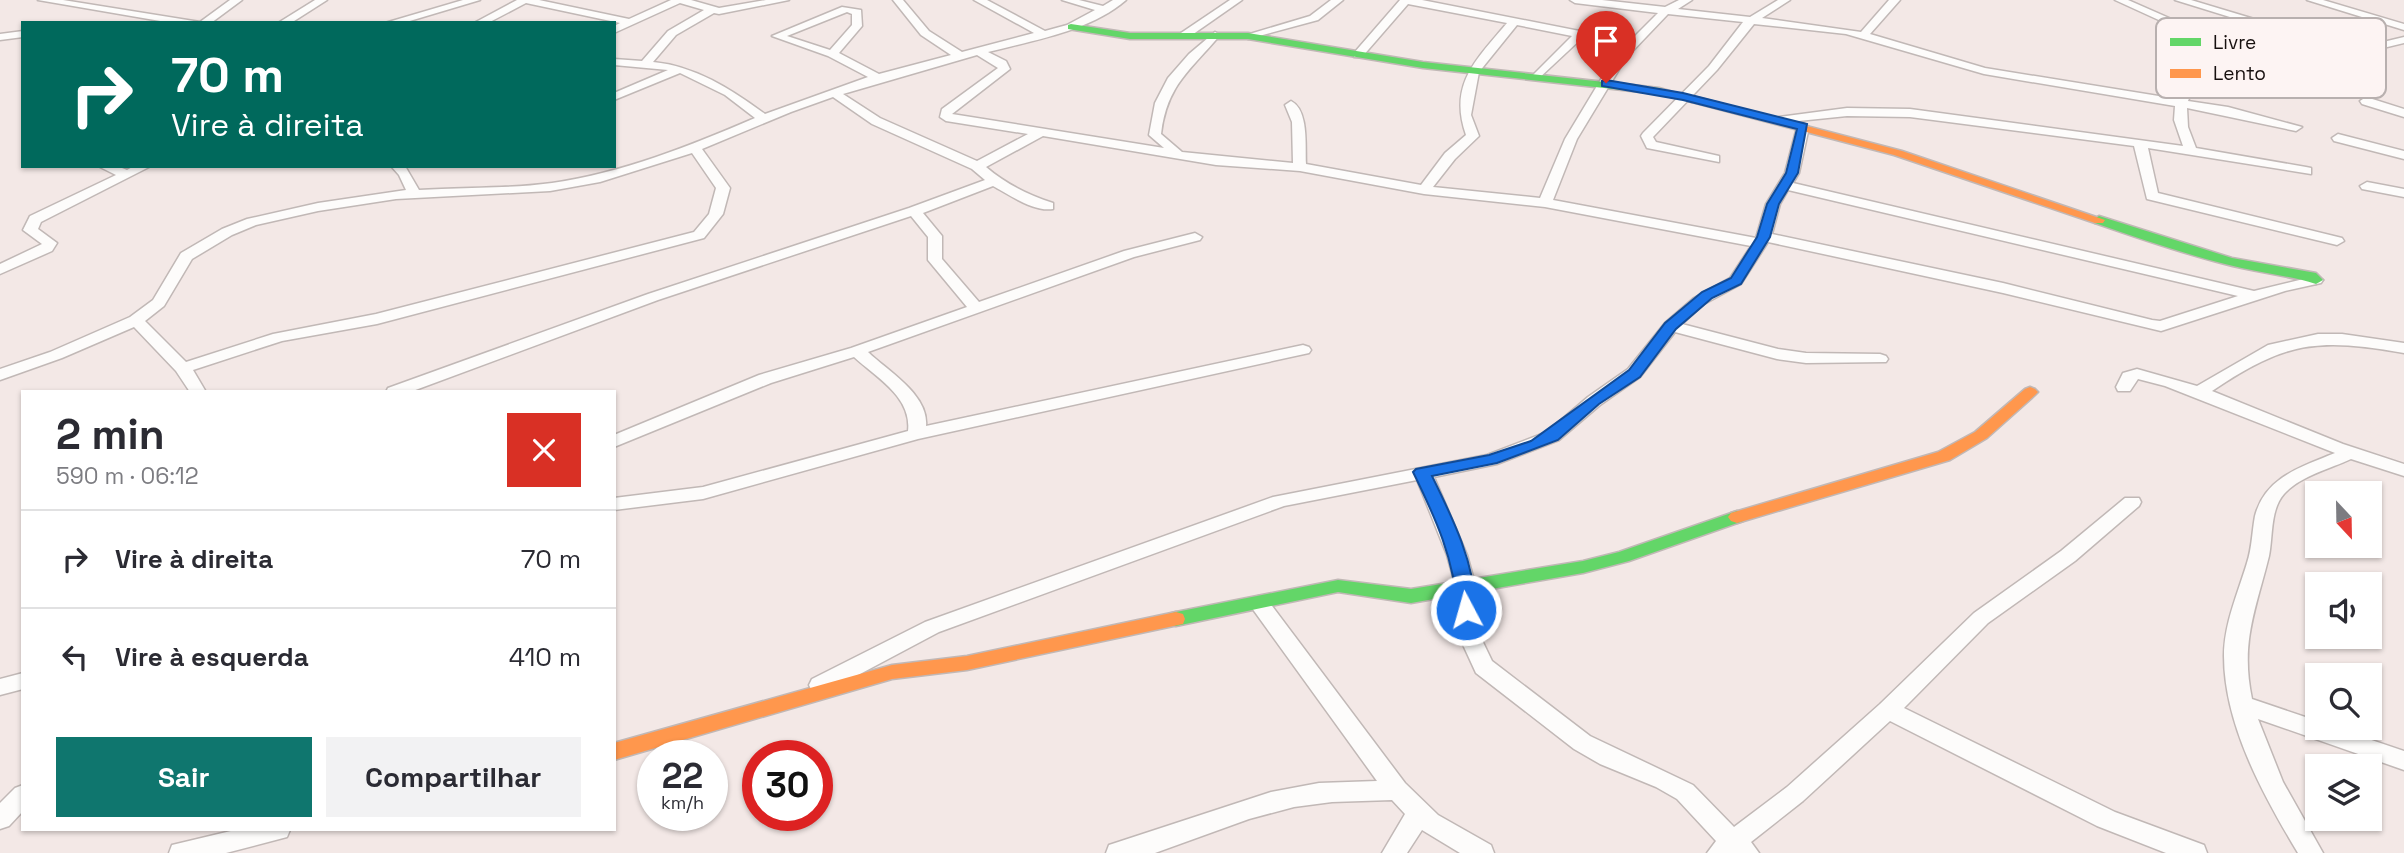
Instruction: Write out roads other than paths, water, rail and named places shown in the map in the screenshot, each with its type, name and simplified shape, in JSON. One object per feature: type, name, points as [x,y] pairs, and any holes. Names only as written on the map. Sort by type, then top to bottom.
[{"type":"street","points":[[43,0],[183,21]]},
{"type":"street","points":[[99,7],[120,0]]},
{"type":"street","points":[[207,21],[237,0]]},
{"type":"street","points":[[286,21],[322,0]]},
{"type":"street","points":[[397,21],[475,0]]},
{"type":"street","points":[[483,21],[525,0],[629,22]]},
{"type":"street","points":[[616,29],[679,0],[711,10],[745,9],[784,0]]},
{"type":"street","points":[[898,0],[925,33],[960,57]]},
{"type":"street","points":[[979,0],[1045,35]]},
{"type":"street","points":[[1067,0],[1107,10]]},
{"type":"street","points":[[0,375],[56,355],[136,320],[159,303],[186,256],[227,232],[252,222],[317,207],[414,194],[550,187],[595,179],[695,148],[762,118],[833,92],[1070,27],[1107,10],[1121,0]]},
{"type":"street","points":[[1185,35],[1237,0]]},
{"type":"street","points":[[1248,36],[1314,18],[1339,0]]},
{"type":"street","points":[[1358,55],[1406,0],[1630,44]]},
{"type":"street","points":[[1575,0],[1632,3],[1665,11],[1828,27],[1984,71],[2296,127]]},
{"type":"street","points":[[1545,204],[1571,139],[1630,44],[1665,11],[1687,0]]},
{"type":"street","points":[[1714,159],[1657,147],[1646,140],[1683,96],[1713,68],[1750,21],[1784,0]]},
{"type":"street","points":[[1864,35],[1895,0]]},
{"type":"street","points":[[2120,0],[2160,18]]},
{"type":"street","points":[[2180,0],[2240,18]]},
{"type":"street","points":[[2312,0],[2373,18]]},
{"type":"street","points":[[832,54],[857,26],[857,12],[847,4],[777,36],[832,54],[878,78]]},
{"type":"street","points":[[645,64],[672,33],[711,10]]},
{"type":"street","points":[[1424,190],[1450,156],[1473,136],[1465,115],[1473,71],[1514,22]]},
{"type":"street","points":[[2386,22],[2404,27]]},
{"type":"street","points":[[1070,27],[1113,34],[1248,36],[1473,71],[1606,83],[1683,96],[1782,120],[1898,153],[2199,254],[2261,270],[2311,276],[2316,280]]},
{"type":"street","points":[[0,37],[21,34]]},
{"type":"street","points":[[1537,77],[1580,34]]},
{"type":"street","points":[[1180,155],[1155,135],[1163,103],[1179,68],[1215,35]]},
{"type":"street","points":[[2386,44],[2404,40]]},
{"type":"street","points":[[979,52],[1002,63],[1004,69],[946,112],[946,117],[1240,164],[1300,167],[1424,190],[1545,204],[1762,240],[2003,288],[2152,325],[2179,321],[2316,280]]},
{"type":"street","points":[[616,62],[680,69],[729,93],[762,118]]},
{"type":"street","points":[[616,96],[680,69]]},
{"type":"street","points":[[833,92],[876,121],[977,166],[994,181],[1026,199],[1048,206]]},
{"type":"street","points":[[2183,98],[2179,104],[2181,124],[2191,151]]},
{"type":"street","points":[[2366,101],[2404,113]]},
{"type":"street","points":[[1291,105],[1298,122],[1300,167]]},
{"type":"street","points":[[1782,120],[1828,113],[1896,110],[2140,143],[2306,171]]},
{"type":"street","points":[[795,699],[909,637],[960,615],[1280,501],[1491,460],[1553,436],[1594,401],[1634,373],[1671,326],[1707,295],[1731,286],[1762,240],[1773,204],[1792,173],[1803,127]]},
{"type":"street","points":[[977,166],[1041,132]]},
{"type":"street","points":[[2337,138],[2404,155]]},
{"type":"street","points":[[2140,143],[2152,196],[2337,240]]},
{"type":"street","points":[[183,368],[279,337],[377,319],[699,234],[707,230],[722,197],[723,188],[695,148]]},
{"type":"street","points":[[110,168],[127,174]]},
{"type":"street","points":[[0,270],[38,253],[50,243],[30,230],[35,219],[140,168]]},
{"type":"street","points":[[401,169],[414,194]]},
{"type":"street","points":[[399,390],[653,297],[914,211],[994,181]]},
{"type":"street","points":[[1784,185],[2256,296]]},
{"type":"street","points":[[2367,186],[2404,193]]},
{"type":"street","points":[[914,211],[935,236],[935,260],[976,308]]},
{"type":"street","points":[[616,441],[765,379],[857,351],[1129,254],[1195,237]]},
{"type":"street","points":[[136,320],[183,368],[197,390]]},
{"type":"street","points":[[1671,326],[1786,356],[1880,359]]},
{"type":"street","points":[[2199,392],[2247,359],[2310,338],[2342,337],[2404,348]]},
{"type":"street","points":[[857,351],[911,400],[918,416],[916,434]]},
{"type":"street","points":[[616,505],[703,493],[916,434],[1303,351]]},
{"type":"street","points":[[2124,387],[2129,377],[2137,374],[2199,392],[2348,454],[2404,470]]},
{"type":"street","points":[[616,751],[892,672],[967,663],[1338,586],[1411,596],[1583,568],[1623,557],[1746,514],[1944,456],[1981,435],[2030,392]]},
{"type":"street","points":[[2311,853],[2268,769],[2241,704],[2235,680],[2235,652],[2259,553],[2267,507],[2278,488],[2348,454]]},
{"type":"street","points":[[1422,472],[1450,531],[1465,587],[1467,634],[1472,651],[1484,667],[1595,751],[1626,767],[1670,782],[1687,794],[1733,850],[1888,710],[1981,618],[2068,556],[2132,502]]},
{"type":"street","points":[[1259,603],[1397,790],[1419,813],[1457,840],[1482,853]]},
{"type":"street","points":[[0,687],[21,682]]},
{"type":"street","points":[[2241,704],[2404,761]]},
{"type":"street","points":[[1888,710],[2106,818],[2195,853]]},
{"type":"street","points":[[1118,853],[1173,839],[1267,803],[1296,796],[1397,790]]},
{"type":"street","points":[[0,819],[21,797]]},
{"type":"street","points":[[1394,853],[1419,813]]},
{"type":"street","points":[[181,853],[274,831]]}]
